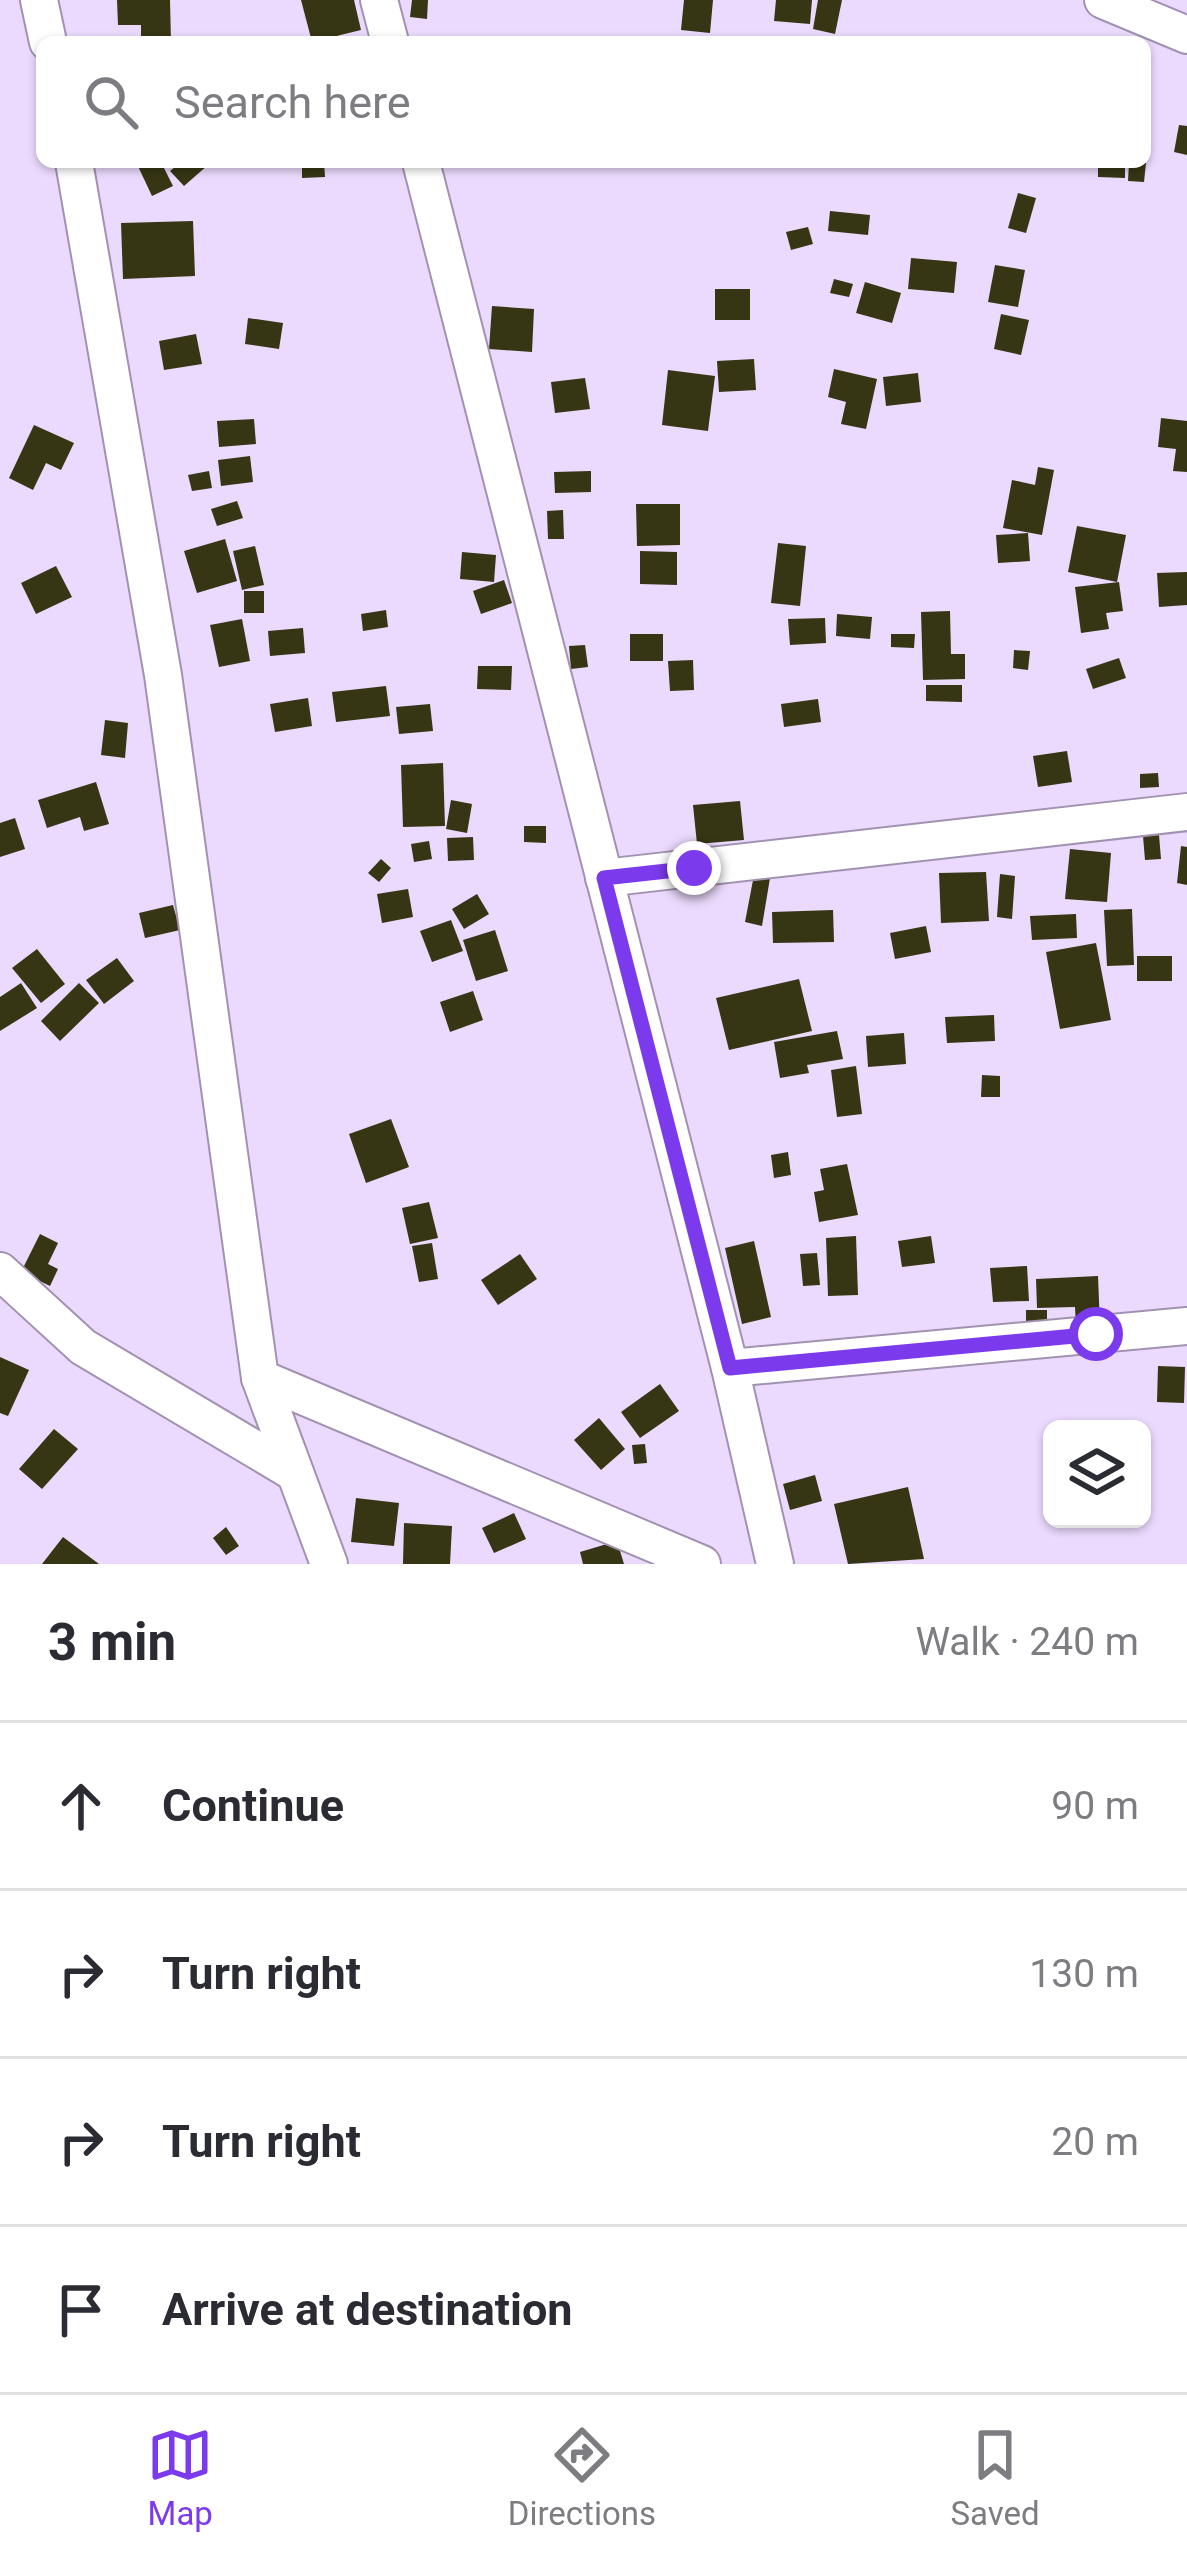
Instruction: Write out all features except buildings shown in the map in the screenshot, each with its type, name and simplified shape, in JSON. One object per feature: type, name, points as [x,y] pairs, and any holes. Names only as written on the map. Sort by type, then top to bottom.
[{"type":"street","points":[[39,0],[47,36]]},
{"type":"street","points":[[379,0],[388,36]]},
{"type":"street","points":[[1103,0],[1187,34]]},
{"type":"street","points":[[75,168],[164,675],[260,1378],[329,1564]]},
{"type":"street","points":[[423,168],[730,1368],[775,1564]]},
{"type":"street","points":[[604,878],[1187,812]]},
{"type":"street","points":[[0,1271],[83,1347],[295,1473]]},
{"type":"street","points":[[730,1368],[1187,1326]]},
{"type":"street","points":[[260,1378],[703,1564]]},
{"type":"route","points":[[694,868],[604,878],[730,1368],[1096,1334]]}]
